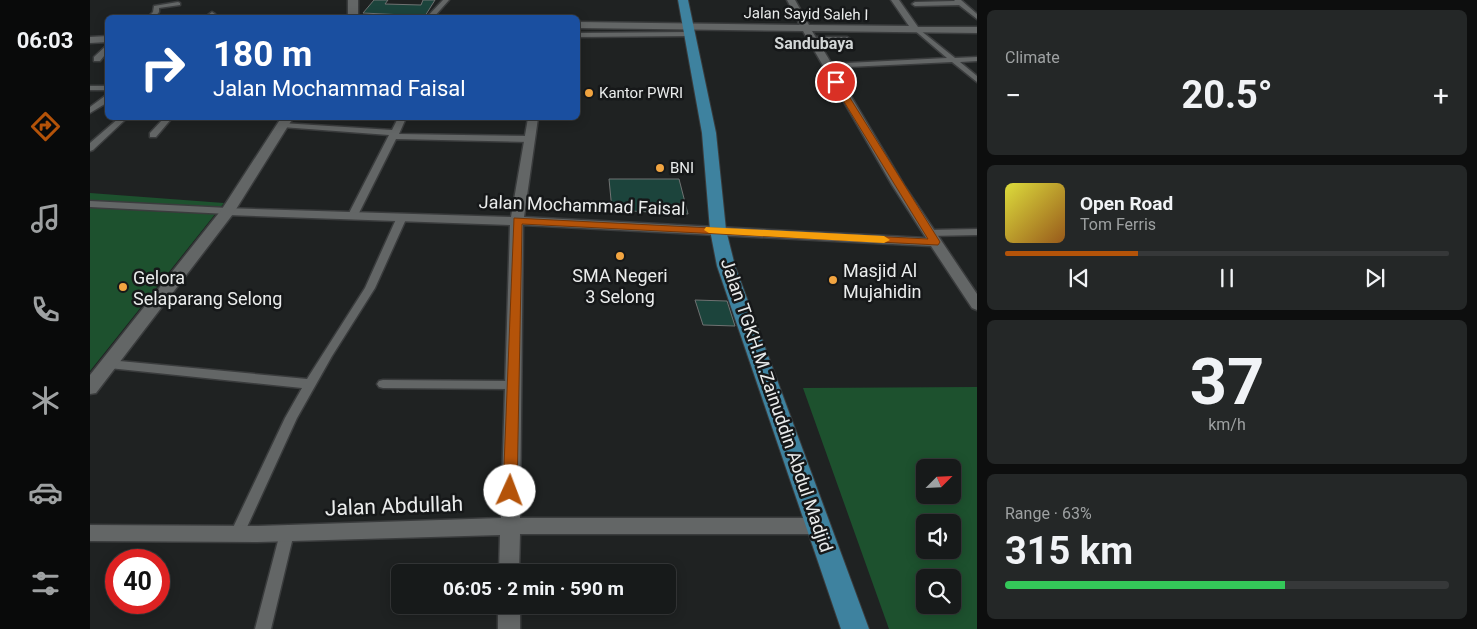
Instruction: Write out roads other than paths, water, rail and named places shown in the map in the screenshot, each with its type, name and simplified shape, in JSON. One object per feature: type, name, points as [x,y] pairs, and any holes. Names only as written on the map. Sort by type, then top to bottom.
[{"type":"main road","points":[[352,15],[353,0]]},
{"type":"main road","name":"Jalan TGKH.M.Zainuddin Abdul Madjid","points":[[684,0],[709,133],[718,230],[736,298],[768,380],[855,629]]},
{"type":"main road","points":[[90,388],[228,211],[284,121]]},
{"type":"street","points":[[432,15],[446,0]]},
{"type":"street","points":[[791,0],[804,28],[827,66],[932,238],[977,305]]},
{"type":"street","points":[[895,0],[915,28],[977,80]]},
{"type":"street","points":[[915,4],[958,1],[977,17]]},
{"type":"street","points":[[153,15],[158,6],[178,4]]},
{"type":"street","name":"Jalan Sayid Saleh I","points":[[580,25],[689,30],[804,28],[977,30]]},
{"type":"street","points":[[580,35],[689,30]]},
{"type":"street","points":[[90,40],[105,39]]},
{"type":"street","points":[[812,39],[847,40]]},
{"type":"street","points":[[97,59],[105,50]]},
{"type":"street","points":[[827,66],[977,59]]},
{"type":"street","points":[[90,88],[105,88]]},
{"type":"street","points":[[90,112],[105,100]]},
{"type":"street","points":[[90,148],[121,120]]},
{"type":"street","points":[[153,135],[166,120]]},
{"type":"street","points":[[353,215],[401,120]]},
{"type":"street","points":[[509,564],[517,220],[533,120]]},
{"type":"street","points":[[284,121],[394,134],[529,139]]},
{"type":"street","points":[[90,204],[228,211]]},
{"type":"street","name":"Jalan Mochammad Faisal","points":[[228,211],[517,220],[932,238]]},
{"type":"street","points":[[237,534],[291,418],[309,384],[370,288],[402,217]]},
{"type":"street","points":[[932,238],[977,232]]},
{"type":"street","points":[[109,364],[309,384]]},
{"type":"street","points":[[382,384],[513,385]]},
{"type":"street","name":"Jalan Abdullah","points":[[90,533],[237,534],[509,526],[820,526]]},
{"type":"street","points":[[263,629],[287,533]]},
{"type":"street","points":[[509,614],[510,629]]},
{"type":"place","name":"Kantor PWRI","points":[[589,93]]},
{"type":"place","name":"BNI","points":[[660,168]]},
{"type":"place","name":"SMA Negeri 3 Selong","points":[[620,256]]},
{"type":"place","name":"Masjid Al Mujahidin","points":[[833,280]]},
{"type":"place","name":"Gelora Selaparang Selong","points":[[123,287]]},
{"type":"district","name":"Sandubaya","points":[[814,43]]}]
